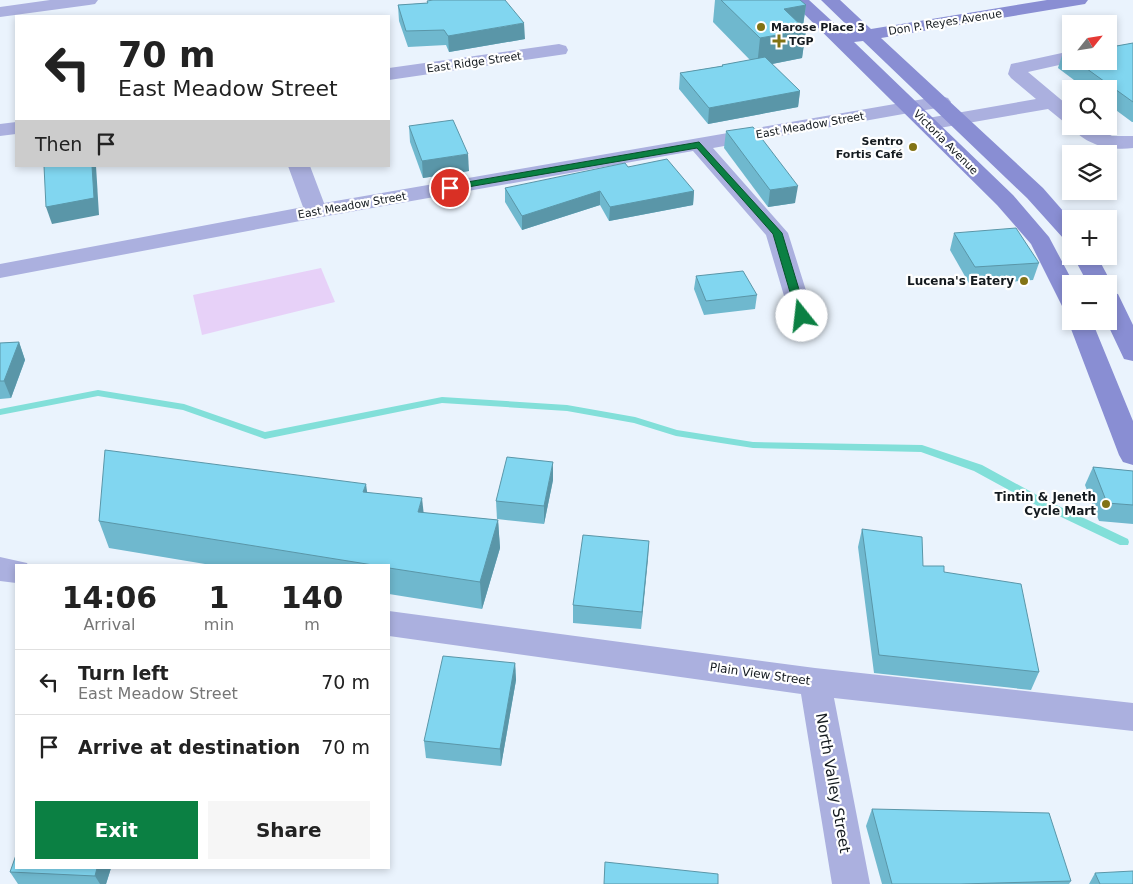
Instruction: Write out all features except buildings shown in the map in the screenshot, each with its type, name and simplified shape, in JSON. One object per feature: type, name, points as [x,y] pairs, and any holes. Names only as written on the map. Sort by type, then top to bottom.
[{"type":"main road","name":"Victoria Avenue","points":[[799,0],[912,107],[1005,200],[1041,242],[1062,283]]},
{"type":"main road","name":"Victoria Avenue","points":[[830,0],[849,19],[867,26],[958,119],[1035,193],[1062,224]]},
{"type":"main road","name":"Don P. Reyes Avenue","points":[[936,6],[974,0]]},
{"type":"main road","name":"Don P. Reyes Avenue","points":[[840,40],[867,26],[1079,0]]},
{"type":"main road","points":[[822,23],[849,19]]},
{"type":"main road","points":[[1041,242],[1062,240]]},
{"type":"main road","points":[[1117,318],[1133,354]]},
{"type":"main road","points":[[1084,330],[1133,456]]},
{"type":"street","points":[[0,12],[89,0]]},
{"type":"street","name":"East Ridge Street","points":[[390,74],[559,50]]},
{"type":"street","points":[[1062,59],[1018,68],[1018,74],[1062,110]]},
{"type":"street","name":"East Meadow Street","points":[[0,271],[316,211],[941,102]]},
{"type":"street","points":[[928,124],[1052,102]]},
{"type":"street","points":[[0,130],[15,128]]},
{"type":"street","points":[[1092,135],[1106,143],[1133,142]]},
{"type":"street","points":[[699,145],[778,233],[802,316]]},
{"type":"street","points":[[299,167],[316,211]]},
{"type":"street","points":[[0,569],[15,571]]},
{"type":"street","name":"Plain View Street","points":[[390,623],[815,682],[1133,717]]},
{"type":"street","name":"North Valley Street","points":[[815,682],[851,884]]},
{"type":"shaded area","points":[[321,268],[335,302],[202,335],[193,295]]},
{"type":"waterway","points":[[0,412],[98,393],[184,407],[265,436],[442,400],[567,408],[635,420],[676,433],[753,445],[922,449],[978,468],[1042,503],[1124,542]]},
{"type":"place","name":"Marose Place 3","points":[[761,27]]},
{"type":"place","name":"TGP","points":[[779,41]]},
{"type":"place","name":"Sentro Fortis Café","points":[[913,147]]},
{"type":"place","name":"Lucena's Eatery","points":[[1024,281]]},
{"type":"place","name":"Tintin & Jeneth Cycle Mart","points":[[1106,504]]},
{"type":"route","points":[[450,188],[699,145],[778,233],[802,316]]}]
